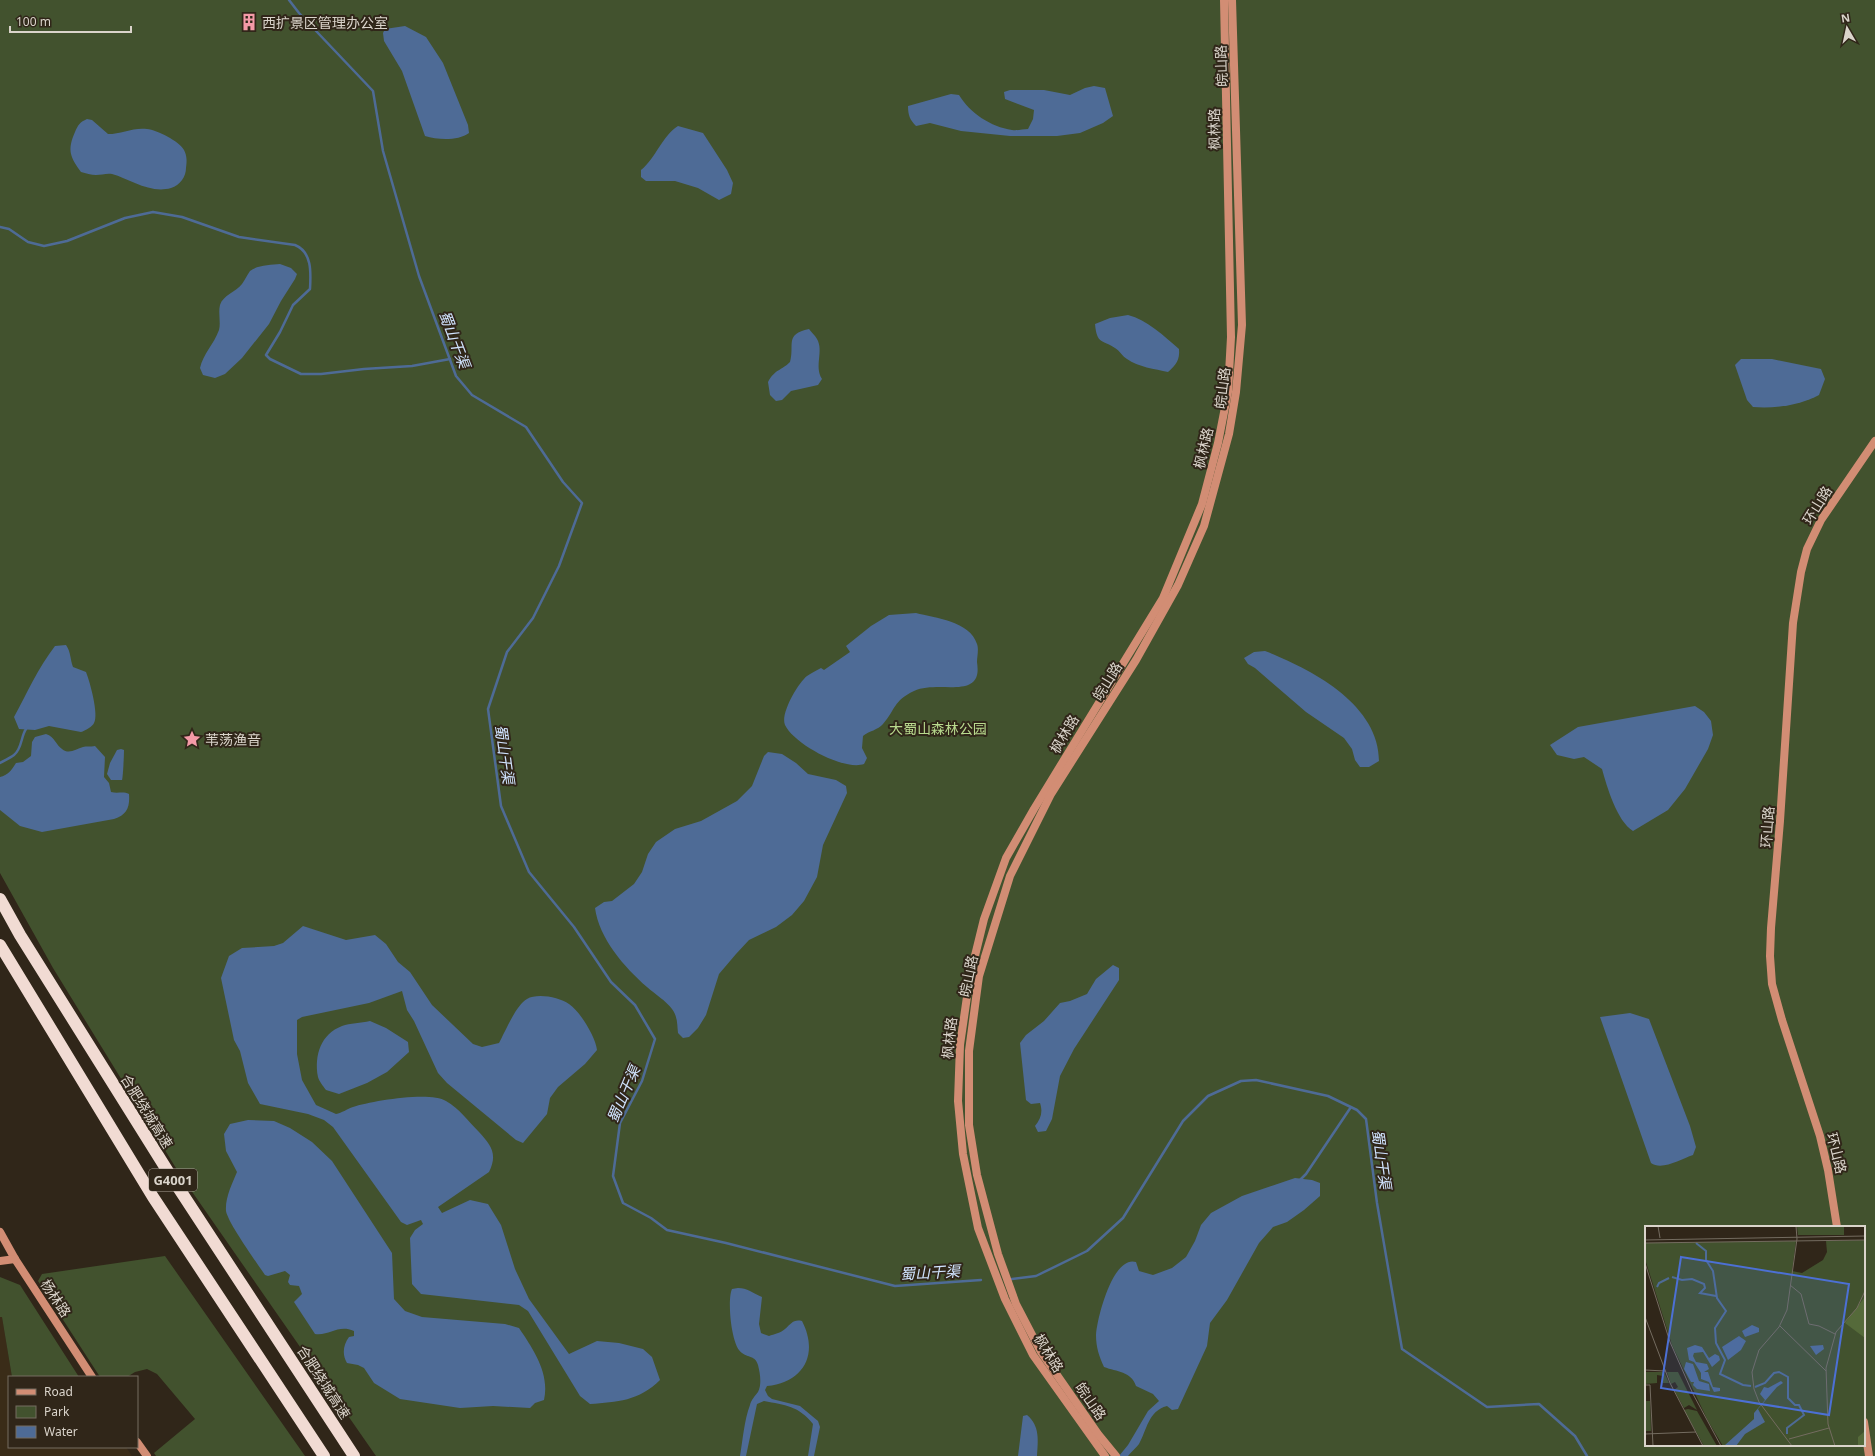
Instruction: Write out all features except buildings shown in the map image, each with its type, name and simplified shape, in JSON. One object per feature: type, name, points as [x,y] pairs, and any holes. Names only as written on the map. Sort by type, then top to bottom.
[{"type":"highway","name":"合肥绕城高速","points":[[0,898],[20,935],[172,1178],[354,1456]]},
{"type":"highway","name":"G4001","points":[[0,945],[153,1197],[324,1456]]},
{"type":"main road","name":"枫林路","points":[[1105,1456],[1033,1355],[1005,1299],[978,1228],[961,1139],[958,1101],[960,1045],[970,976],[984,919],[1006,858],[1038,802],[1163,598],[1202,504],[1218,443],[1228,392],[1231,337],[1224,0]]},
{"type":"main road","name":"皖山路","points":[[1114,1454],[1098,1434],[1041,1352],[1016,1304],[998,1254],[977,1175],[969,1125],[969,1051],[979,976],[1010,876],[1051,794],[1136,660],[1178,585],[1204,526],[1225,449],[1236,392],[1242,325],[1232,0]]},
{"type":"main road","name":"环山路","points":[[1837,1226],[1828,1170],[1820,1136],[1782,1020],[1772,984],[1770,956],[1771,928],[1780,822],[1793,623],[1801,572],[1807,550],[1821,520],[1875,441]]},
{"type":"main road","name":"杨林路","points":[[0,1232],[2,1240],[91,1376]]},
{"type":"main road","points":[[0,1261],[15,1259]]},
{"type":"main road","points":[[1865,1429],[1869,1456]]},
{"type":"main road","points":[[138,1443],[147,1456]]},
{"type":"shaded area","points":[[0,1317],[2,1317],[12,1376],[8,1376],[8,1448],[127,1448],[132,1456],[0,1456]]},
{"type":"green space","name":"大蜀山森林公园","points":[[0,0],[1875,0],[1875,1456],[376,1456],[179,1173],[53,968],[0,873]]},
{"type":"green space","points":[[165,1256],[305,1456],[156,1456],[154,1453],[195,1419],[157,1374],[147,1369],[135,1372],[129,1376],[99,1376],[38,1281],[42,1274]]},
{"type":"green space","points":[[0,1277],[20,1285],[78,1376],[12,1376],[2,1317],[0,1317]]},
{"type":"water","points":[[405,26],[426,37],[443,63],[468,125],[469,133],[464,136],[448,139],[425,136],[402,71],[384,41],[383,33],[385,29]]},
{"type":"water","points":[[1094,86],[1105,88],[1113,116],[1103,123],[1080,133],[1057,136],[1010,136],[961,131],[930,123],[916,126],[908,112],[908,106],[951,94],[959,95],[969,108],[996,126],[1012,130],[1028,129],[1033,119],[1034,110],[1005,99],[1004,92],[1010,90],[1044,90],[1070,95],[1085,88]]},
{"type":"water","points":[[87,119],[92,120],[108,134],[137,129],[147,129],[162,134],[173,140],[178,143],[186,154],[186,171],[184,177],[180,183],[171,188],[155,189],[148,188],[112,174],[94,175],[81,172],[74,162],[70,149],[78,126]]},
{"type":"water","points":[[678,126],[703,133],[727,170],[733,183],[731,194],[719,200],[698,188],[675,181],[646,181],[641,177],[641,170],[672,130]]},
{"type":"water","points":[[280,264],[291,268],[297,274],[269,324],[242,358],[225,374],[215,378],[203,375],[200,368],[201,363],[219,330],[219,308],[224,299],[239,287],[253,269]]},
{"type":"water","points":[[1128,315],[1135,317],[1149,325],[1179,349],[1177,362],[1168,372],[1131,362],[1117,349],[1099,338],[1095,324],[1110,318]]},
{"type":"water","points":[[809,329],[819,344],[819,369],[822,379],[818,385],[791,391],[782,400],[776,401],[770,395],[768,382],[776,372],[790,362],[793,337],[801,331]]},
{"type":"water","points":[[1741,359],[1772,359],[1821,369],[1825,379],[1819,395],[1812,398],[1787,406],[1753,407],[1747,400],[1735,365]]},
{"type":"water","points":[[916,613],[960,625],[973,636],[978,646],[978,668],[975,680],[970,684],[959,687],[936,687],[921,689],[902,698],[881,726],[863,736],[862,748],[867,758],[864,764],[844,764],[833,760],[809,748],[798,740],[785,725],[784,720],[787,707],[803,680],[821,668],[824,670],[850,652],[846,646],[871,626],[889,615]]},
{"type":"water","points":[[66,645],[69,650],[73,667],[86,672],[95,706],[94,723],[85,731],[81,732],[49,726],[35,730],[19,729],[14,717],[38,672],[55,646]]},
{"type":"water","points":[[1265,651],[1302,668],[1321,679],[1339,691],[1355,706],[1368,722],[1376,741],[1379,761],[1369,767],[1360,767],[1355,760],[1352,749],[1344,738],[1306,712],[1255,668],[1248,664],[1244,658],[1254,652]]},
{"type":"water","points":[[1695,706],[1704,712],[1711,721],[1713,735],[1708,749],[1685,789],[1668,810],[1633,831],[1627,826],[1617,812],[1602,769],[1584,757],[1574,759],[1557,755],[1550,745],[1578,727]]},
{"type":"water","points":[[46,734],[67,752],[84,747],[95,746],[105,757],[104,777],[109,783],[111,792],[129,794],[129,803],[125,813],[114,819],[42,832],[20,826],[0,810],[0,777],[9,772],[16,763],[23,762],[31,756],[32,742],[35,737]]},
{"type":"water","points":[[117,750],[124,750],[122,780],[111,780],[107,774],[110,763]]},
{"type":"water","points":[[768,752],[782,754],[796,763],[808,774],[836,780],[846,786],[847,793],[823,845],[817,877],[804,901],[792,915],[776,927],[749,940],[736,954],[719,974],[706,1015],[698,1028],[689,1037],[683,1038],[678,1033],[676,1018],[670,1006],[638,979],[621,961],[607,941],[597,919],[595,908],[604,902],[612,901],[634,884],[642,872],[648,854],[656,842],[675,829],[701,821],[737,801],[752,786],[764,756]]},
{"type":"water","points":[[303,926],[346,940],[375,935],[386,944],[398,962],[410,972],[432,1005],[473,1044],[482,1047],[499,1043],[519,1007],[523,1002],[531,997],[542,996],[560,999],[569,1004],[578,1012],[591,1032],[597,1050],[585,1064],[558,1087],[550,1098],[547,1114],[523,1143],[516,1140],[447,1083],[438,1073],[414,1021],[407,1010],[402,991],[369,1003],[302,1017],[297,1020],[297,1054],[302,1080],[316,1105],[336,1114],[353,1107],[373,1102],[414,1097],[438,1098],[446,1101],[460,1111],[490,1146],[493,1155],[492,1166],[489,1172],[438,1207],[442,1213],[470,1200],[488,1204],[501,1225],[515,1269],[529,1299],[569,1354],[597,1341],[619,1343],[643,1349],[652,1357],[660,1380],[652,1387],[627,1399],[590,1404],[580,1396],[528,1311],[519,1305],[421,1294],[412,1284],[410,1238],[415,1230],[423,1224],[421,1220],[407,1225],[401,1222],[333,1127],[324,1120],[308,1114],[260,1104],[248,1083],[240,1051],[234,1040],[221,978],[229,956],[242,948],[274,946],[283,943]]},
{"type":"water","points":[[1113,965],[1119,968],[1119,980],[1074,1049],[1060,1076],[1052,1119],[1046,1131],[1038,1132],[1035,1126],[1041,1115],[1041,1106],[1040,1103],[1031,1104],[1026,1100],[1020,1043],[1026,1035],[1044,1021],[1060,1003],[1070,1001],[1087,994],[1096,979]]},
{"type":"water","points":[[1630,1013],[1649,1019],[1690,1126],[1696,1147],[1693,1155],[1666,1165],[1661,1166],[1651,1163],[1600,1017]]},
{"type":"water","points":[[370,1021],[386,1028],[408,1042],[409,1052],[387,1072],[367,1083],[339,1094],[326,1090],[321,1084],[317,1069],[318,1053],[324,1040],[329,1034],[342,1026]]},
{"type":"water","points":[[248,1120],[274,1121],[290,1128],[312,1142],[332,1161],[392,1253],[394,1299],[405,1311],[422,1317],[505,1324],[519,1328],[530,1344],[539,1362],[545,1380],[544,1400],[535,1403],[530,1408],[493,1406],[460,1408],[400,1399],[374,1383],[364,1368],[347,1363],[344,1357],[344,1347],[349,1337],[354,1336],[354,1331],[339,1329],[315,1334],[294,1302],[302,1294],[299,1286],[290,1285],[288,1282],[290,1275],[285,1271],[268,1276],[265,1275],[237,1233],[226,1211],[228,1196],[237,1172],[226,1151],[224,1134],[230,1124]]},
{"type":"water","points":[[1295,1178],[1312,1180],[1320,1183],[1320,1196],[1287,1222],[1273,1227],[1259,1243],[1227,1300],[1210,1323],[1207,1346],[1178,1409],[1172,1410],[1167,1406],[1161,1408],[1152,1417],[1138,1446],[1128,1456],[1119,1456],[1128,1445],[1148,1411],[1159,1401],[1153,1394],[1136,1386],[1131,1377],[1119,1371],[1104,1367],[1098,1351],[1096,1335],[1099,1315],[1108,1290],[1120,1268],[1128,1262],[1136,1262],[1139,1271],[1153,1275],[1172,1268],[1186,1257],[1195,1241],[1201,1225],[1211,1213],[1242,1196]]},
{"type":"water","points":[[738,1288],[747,1290],[762,1297],[759,1324],[761,1333],[769,1336],[782,1332],[794,1321],[802,1321],[807,1333],[809,1345],[805,1364],[799,1372],[790,1379],[767,1386],[765,1390],[768,1396],[772,1399],[800,1406],[818,1421],[820,1427],[814,1456],[808,1456],[813,1424],[808,1418],[791,1407],[764,1401],[757,1404],[746,1456],[740,1456],[746,1417],[751,1401],[758,1392],[760,1378],[757,1362],[753,1358],[744,1355],[738,1349],[735,1342],[731,1322],[730,1302],[732,1289]]},
{"type":"water","points":[[1027,1415],[1031,1419],[1036,1429],[1038,1439],[1037,1456],[1018,1456],[1023,1416]]},
{"type":"waterway","name":"蜀山干渠","points":[[289,0],[299,13],[373,91],[383,151],[419,276],[456,376],[472,395],[526,427],[563,482],[582,503],[559,566],[533,618],[507,652],[488,709],[501,806],[529,872],[574,927],[611,982],[635,1005],[655,1039],[642,1081],[620,1123],[613,1176],[623,1203],[651,1218],[667,1230],[726,1243],[895,1286],[981,1280]]},
{"type":"waterway","points":[[0,227],[9,229],[28,242],[44,246],[67,241],[125,218],[153,212],[182,217],[239,237],[295,245],[305,252],[309,263],[310,289],[293,305],[280,332],[266,355],[270,359],[301,374],[321,374],[364,369],[412,366],[450,359]]},
{"type":"waterway","points":[[0,763],[17,752],[26,729]]},
{"type":"waterway","name":"蜀山干渠","points":[[1012,1279],[1036,1276],[1087,1251],[1123,1218],[1183,1121],[1208,1096],[1241,1081],[1256,1080],[1328,1096],[1357,1110],[1366,1119],[1377,1203],[1402,1349],[1487,1407],[1539,1404],[1575,1436],[1587,1456]]},
{"type":"waterway","points":[[1300,1180],[1306,1174],[1351,1107]]},
{"type":"place","name":"西扩景区管理办公室","points":[[249,22]]},
{"type":"place","name":"苇荡渔音","points":[[192,739]]}]
